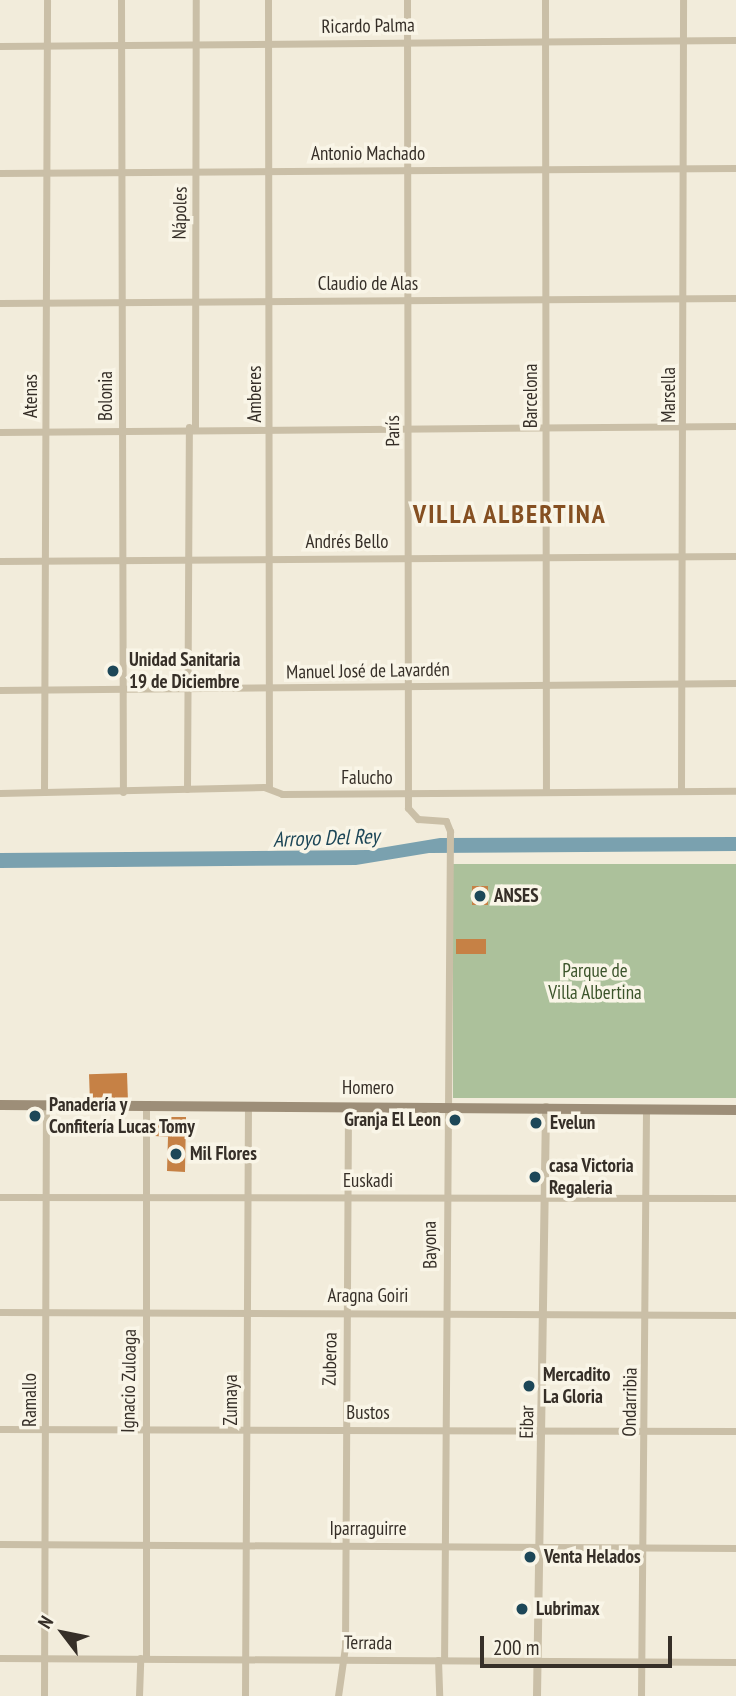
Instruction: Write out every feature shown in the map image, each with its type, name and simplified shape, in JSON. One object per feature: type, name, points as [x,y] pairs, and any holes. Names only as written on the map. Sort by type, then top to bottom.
[{"type":"main road","name":"Homero","points":[[0,1105],[736,1110]]},
{"type":"street","name":"Atenas","points":[[44,792],[47,0]]},
{"type":"street","name":"Bolonia","points":[[121,0],[124,171],[121,429],[123,792]]},
{"type":"street","name":"Nápoles","points":[[187,789],[187,558],[195,300],[196,0]]},
{"type":"street","name":"Amberes","points":[[268,0],[271,426],[269,788]]},
{"type":"street","name":"París","points":[[407,0],[409,794]]},
{"type":"street","name":"Barcelona","points":[[545,0],[546,792]]},
{"type":"street","name":"Marsella","points":[[681,789],[683,0]]},
{"type":"street","name":"Ricardo Palma","points":[[0,46],[736,40]]},
{"type":"street","name":"Antonio Machado","points":[[0,173],[736,168]]},
{"type":"street","name":"Claudio de Alas","points":[[0,303],[736,298]]},
{"type":"street","points":[[0,432],[271,426],[408,429],[736,426]]},
{"type":"street","name":"Andrés Bello","points":[[0,561],[736,556]]},
{"type":"street","name":"Manuel José de Lavardén","points":[[0,690],[736,683]]},
{"type":"street","name":"Falucho","points":[[0,793],[269,788],[282,794],[681,789],[736,791]]},
{"type":"street","name":"Bayona","points":[[409,794],[413,816],[446,821],[450,831],[445,1196],[447,1312],[439,1696]]},
{"type":"street","name":"Ignacio Zuloaga","points":[[139,1696],[143,1658],[146,1104]]},
{"type":"street","name":"Ramallo","points":[[44,1696],[46,1105]]},
{"type":"street","name":"Zumaya","points":[[244,1696],[248,1105]]},
{"type":"street","name":"Zuberoa","points":[[338,1696],[342,1658],[345,1545],[348,1106]]},
{"type":"street","name":"Eibar","points":[[537,1696],[545,1314],[546,1108]]},
{"type":"street","name":"Ondarribia","points":[[641,1696],[645,1547],[646,1108]]},
{"type":"street","name":"Euskadi","points":[[0,1197],[736,1198]]},
{"type":"street","name":"Aragna Goiri","points":[[0,1312],[146,1310],[736,1315]]},
{"type":"street","name":"Bustos","points":[[0,1429],[736,1431]]},
{"type":"street","name":"Iparraguirre","points":[[0,1544],[736,1548]]},
{"type":"street","name":"Terrada","points":[[0,1658],[736,1662]]},
{"type":"green space","name":"Parque de Villa Albertina","points":[[453,864],[736,864],[736,1098],[453,1098]]},
{"type":"water","points":[[736,837],[736,851],[429,853],[356,865],[0,868],[0,853],[368,850],[440,838]]},
{"type":"building","name":"ANSES","points":[[472,886],[488,886],[488,905],[472,905]]},
{"type":"building","points":[[456,939],[486,939],[486,954],[456,954]]},
{"type":"building","points":[[127,1073],[128,1098],[90,1099],[89,1074]]},
{"type":"building","name":"Mil Flores","points":[[156,1117],[186,1117],[185,1172],[167,1171],[168,1137],[155,1136]]},
{"type":"place","name":"Unidad Sanitaria 19 de Diciembre","points":[[113,671]]},
{"type":"place","name":"ANSES","points":[[480,896]]},
{"type":"place","name":"Panadería y Confitería Lucas Tomy","points":[[35,1116]]},
{"type":"place","name":"Granja El Leon","points":[[455,1120]]},
{"type":"place","name":"Evelun","points":[[536,1123]]},
{"type":"place","name":"Mil Flores","points":[[176,1154]]},
{"type":"place","name":"casa Victoria Regaleria","points":[[535,1177]]},
{"type":"place","name":"Mercadito La Gloria","points":[[529,1386]]},
{"type":"place","name":"Venta Helados","points":[[530,1557]]},
{"type":"place","name":"Lubrimax","points":[[522,1609]]},
{"type":"district","name":"VILLA ALBERTINA","points":[[510,514]]},
{"type":"water label","name":"Arroyo Del Rey","points":[[326,838]]}]
